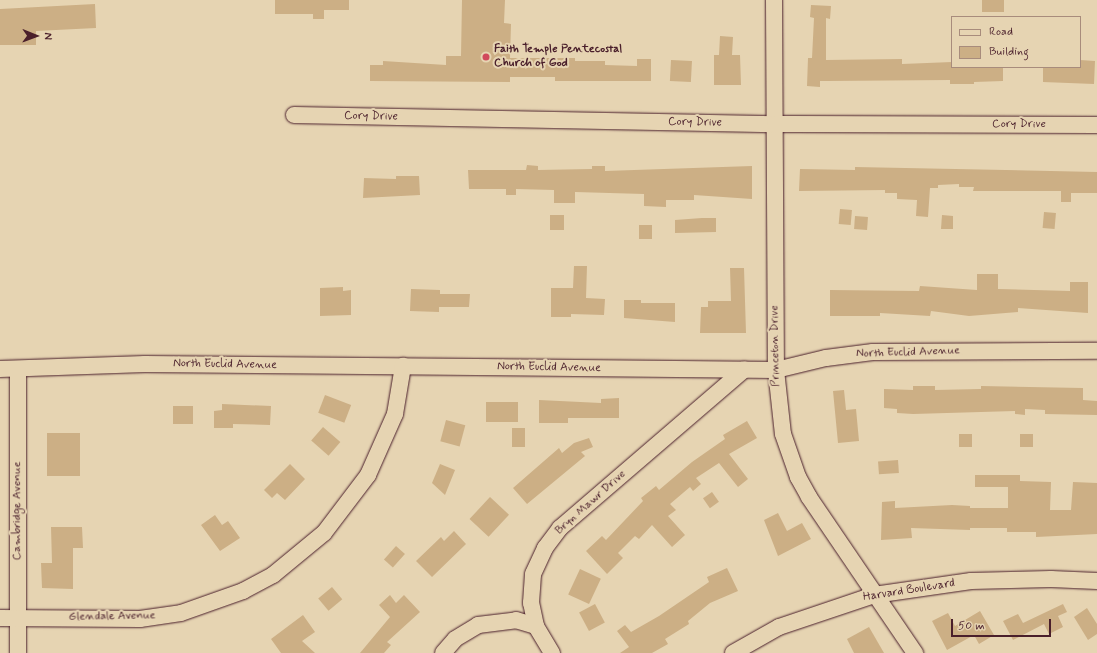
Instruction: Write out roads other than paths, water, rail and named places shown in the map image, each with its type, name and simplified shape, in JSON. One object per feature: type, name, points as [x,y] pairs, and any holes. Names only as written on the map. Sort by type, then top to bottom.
[{"type":"street","name":"Princeton Drive","points":[[774,0],[776,370],[783,434],[798,477],[874,595],[915,653]]},
{"type":"street","name":"Cory Drive","points":[[294,115],[775,124],[1097,125]]},
{"type":"street","name":"North Euclid Avenue","points":[[0,369],[145,364],[776,370],[826,358],[881,351],[1097,351]]},
{"type":"street","name":"Glendale Avenue","points":[[0,618],[140,619],[181,613],[237,594],[273,575],[324,534],[368,475],[395,414],[403,384],[403,366]]},
{"type":"street","name":"Cambridge Avenue","points":[[18,369],[18,653]]},
{"type":"street","name":"Bryn Mawr Drive","points":[[552,653],[536,626],[531,603],[533,574],[545,548],[560,528],[744,370]]},
{"type":"street","name":"Harvard Boulevard","points":[[733,653],[779,627],[874,595],[971,581],[1051,579],[1097,581]]},
{"type":"street","points":[[443,653],[455,639],[478,625],[516,620],[536,626]]},
{"type":"place","name":"Faith Temple Pentecostal Church of God","points":[[486,57]]}]
